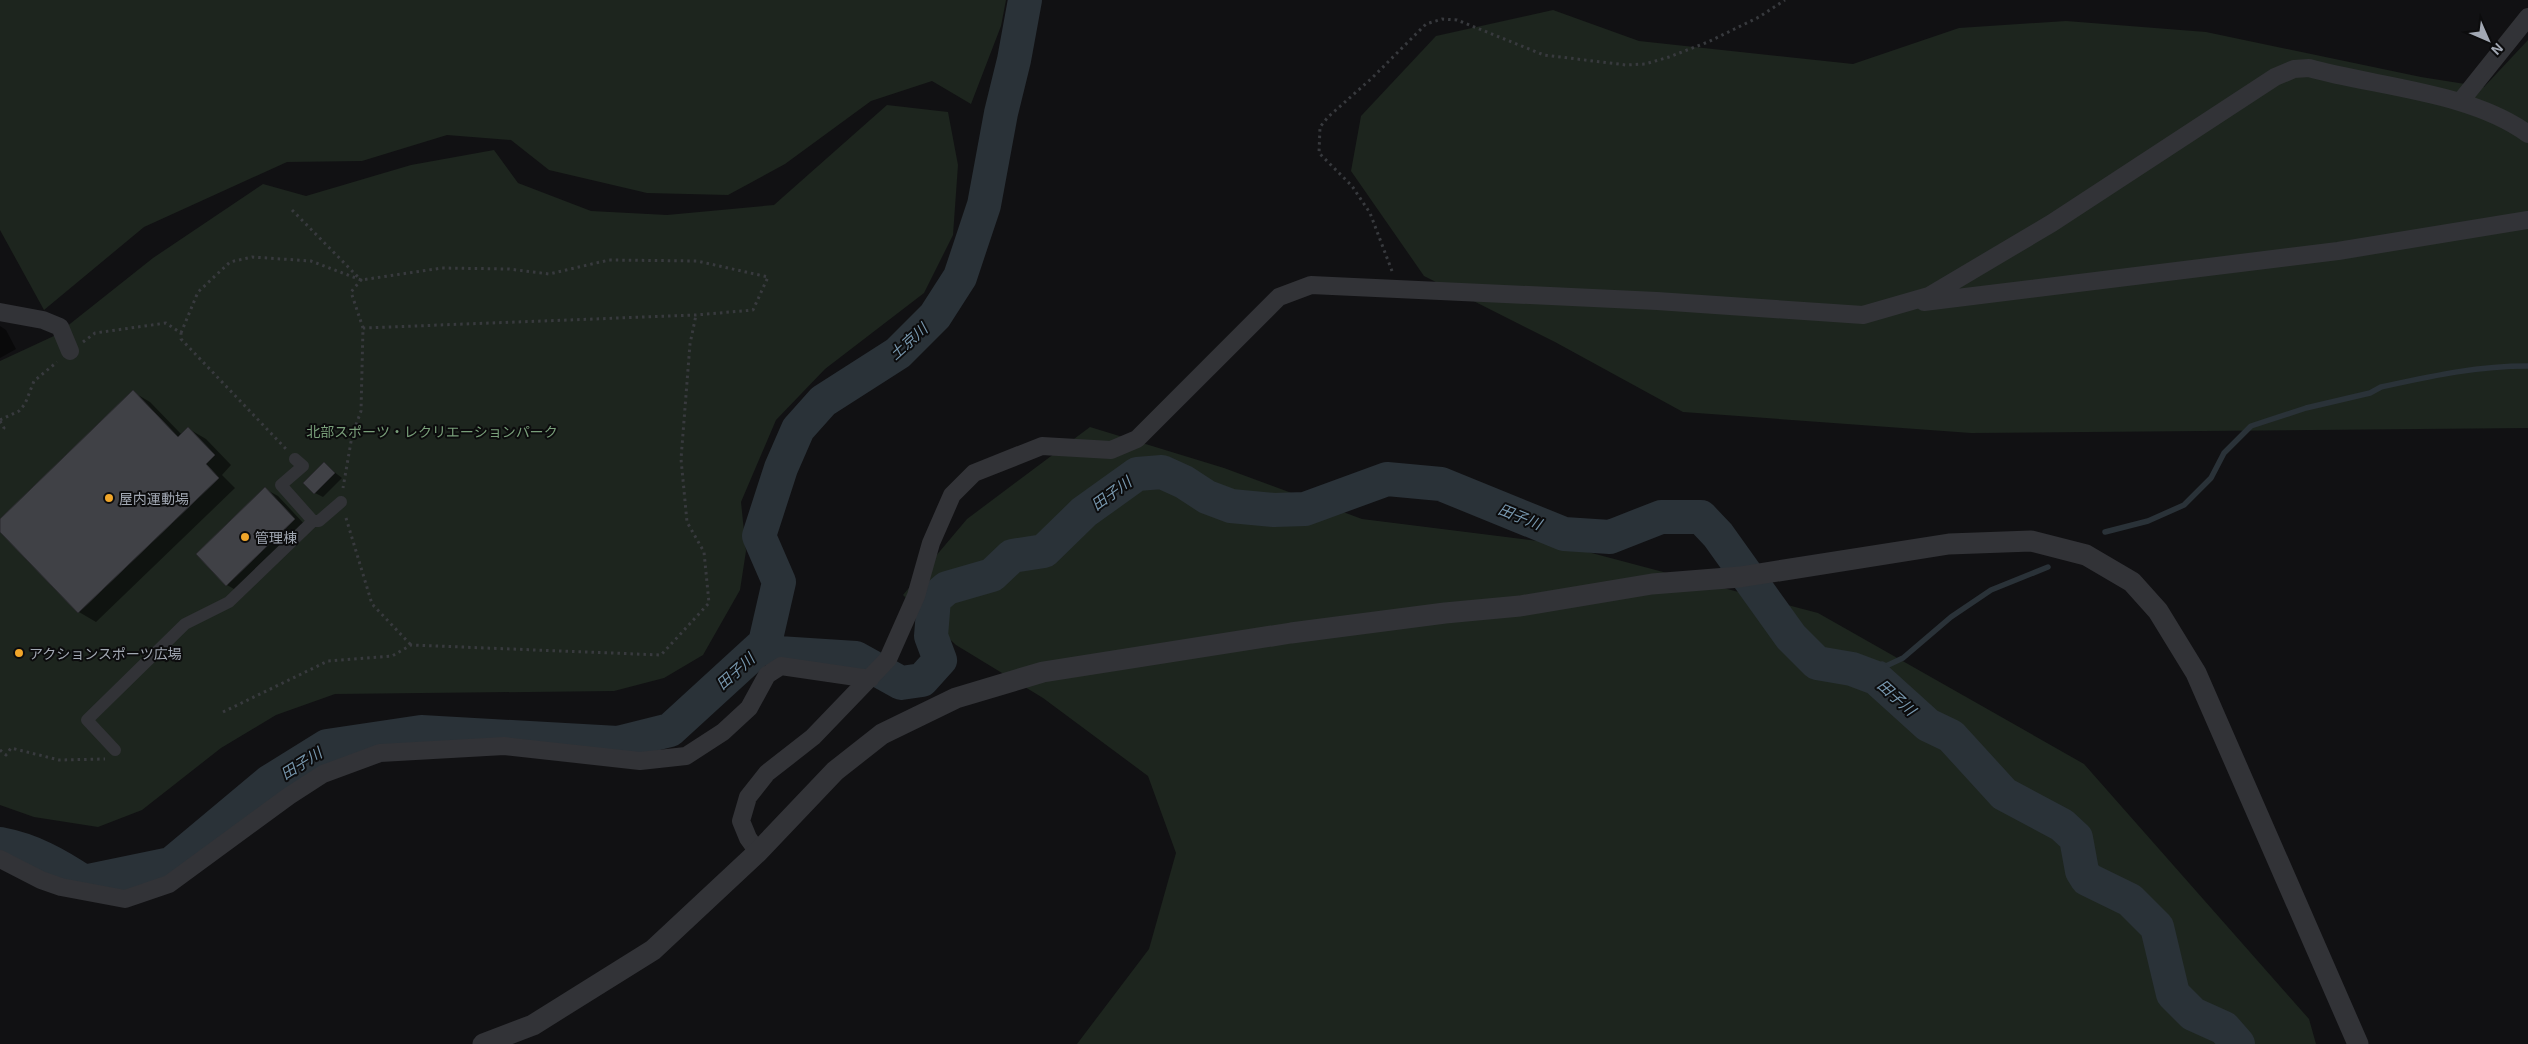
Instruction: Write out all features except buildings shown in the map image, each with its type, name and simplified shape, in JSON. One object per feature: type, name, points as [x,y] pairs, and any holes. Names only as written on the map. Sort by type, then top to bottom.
[{"type":"street","points":[[2460,102],[2528,17]]},
{"type":"street","points":[[758,852],[748,838],[741,821],[748,797],[767,773],[813,738],[888,659],[916,596],[940,518],[952,496],[974,473],[1042,446],[1111,450],[1122,447],[1137,439],[1279,297],[1294,290],[1311,285],[1657,301],[1862,315],[1928,296],[2036,233],[2275,77],[2294,69],[2309,68],[2460,102],[2495,115],[2528,134]]},
{"type":"street","points":[[1897,306],[2338,252],[2528,220]]},
{"type":"street","points":[[0,312],[43,320],[60,327],[70,351]]},
{"type":"street","points":[[295,459],[303,466],[281,485],[313,521]]},
{"type":"street","points":[[115,750],[87,720],[185,624],[229,602],[313,521],[319,521],[341,502]]},
{"type":"street","points":[[483,1044],[532,1025],[653,950],[758,852],[835,771],[882,734],[956,698],[1043,672],[1390,620],[1520,606],[1652,584],[1740,577],[1949,544],[2031,541],[2086,555],[2132,582],[2158,611],[2196,673],[2358,1044]]},
{"type":"street","points":[[0,859],[54,885],[125,899],[169,884],[289,796],[323,774],[380,753],[504,746],[640,761],[686,756],[723,732],[749,708],[767,675],[781,666],[872,677]]},
{"type":"path","points":[[1395,290],[1392,269],[1370,213],[1352,186],[1319,154],[1320,127],[1328,116],[1372,78],[1426,24],[1442,19],[1457,20],[1544,55],[1626,65],[1645,64],[1708,42],[1759,17],[1785,0]]},
{"type":"path","points":[[292,210],[361,280]]},
{"type":"path","points":[[295,459],[180,339],[198,292],[230,262],[252,257],[311,261],[361,280],[442,268],[509,269],[549,274],[609,260],[696,261],[768,277],[753,310],[696,315],[363,328]]},
{"type":"path","points":[[361,280],[351,292],[363,328],[361,411],[352,436],[341,502],[372,604],[411,645]]},
{"type":"path","points":[[223,712],[328,661],[392,656],[411,645],[661,655],[709,603],[704,552],[687,522],[681,460],[690,344],[696,315]]},
{"type":"path","points":[[0,431],[4,428],[0,420],[19,411],[25,404],[34,381],[70,351],[96,333],[166,323],[181,333]]},
{"type":"path","points":[[0,750],[6,755],[12,748],[59,760],[103,761],[115,750]]},
{"type":"green space","points":[[0,0],[1006,0],[1001,26],[971,104],[932,81],[871,101],[785,164],[728,195],[647,193],[549,170],[511,140],[447,135],[362,161],[287,162],[144,227],[44,310],[0,230]]},
{"type":"green space","points":[[1553,10],[1639,41],[1853,64],[1959,28],[2066,21],[2206,32],[2421,77],[2484,87],[2528,40],[2528,428],[1971,433],[1683,412],[1555,342],[1424,276],[1351,171],[1361,116],[1436,36]]},
{"type":"green space","name":"北部スポーツ・レクリエーションパーク","points":[[887,105],[948,112],[958,165],[953,235],[924,293],[825,369],[776,420],[741,502],[746,551],[740,590],[703,655],[664,678],[614,691],[335,694],[276,715],[221,748],[142,810],[98,827],[34,817],[0,805],[0,361],[56,335],[153,258],[263,184],[306,196],[411,165],[494,150],[518,183],[591,211],[667,215],[774,205]]},
{"type":"green space","points":[[1090,427],[1224,468],[1362,519],[1554,543],[1818,613],[2084,764],[2309,1019],[2316,1044],[1077,1044],[1149,949],[1176,853],[1148,776],[1043,698],[956,645],[903,595],[967,519]]},
{"type":"waterway","name":"土京川","points":[[765,643],[779,582],[759,536],[781,468],[798,429],[823,401],[898,353],[935,316],[960,277],[984,205],[1025,0]]},
{"type":"waterway","points":[[2105,532],[2148,521],[2184,505],[2211,478],[2224,453],[2251,426],[2306,408],[2370,393],[2381,387],[2472,370],[2528,366]]},
{"type":"waterway","name":"田子川","points":[[765,643],[778,653],[856,658],[901,683],[922,680],[940,660],[931,636],[934,599],[947,588],[992,575],[1012,556],[1044,551],[1084,512],[1137,474],[1162,472],[1184,482],[1207,497],[1231,506],[1274,510],[1305,509],[1387,479],[1441,484],[1564,534],[1610,537],[1661,517],[1701,517],[1718,535],[1791,637],[1817,663],[1852,669],[1876,678],[1928,725],[1951,736],[2004,794],[2062,825],[2076,838],[2082,871],[2087,879],[2130,900],[2157,927],[2173,994],[2193,1014],[2224,1028],[2238,1044]]},
{"type":"waterway","points":[[1867,674],[1882,664],[1886,666],[1903,658],[1951,617],[1991,590],[2048,567]]},
{"type":"waterway","name":"田子川","points":[[0,844],[23,850],[44,859],[84,882],[171,864],[269,782],[327,746],[421,732],[618,743],[670,730],[765,643]]},
{"type":"place","name":"屋内運動場","points":[[109,498]]},
{"type":"place","name":"管理棟","points":[[245,537]]},
{"type":"place","name":"アクションスポーツ広場","points":[[19,653]]}]
